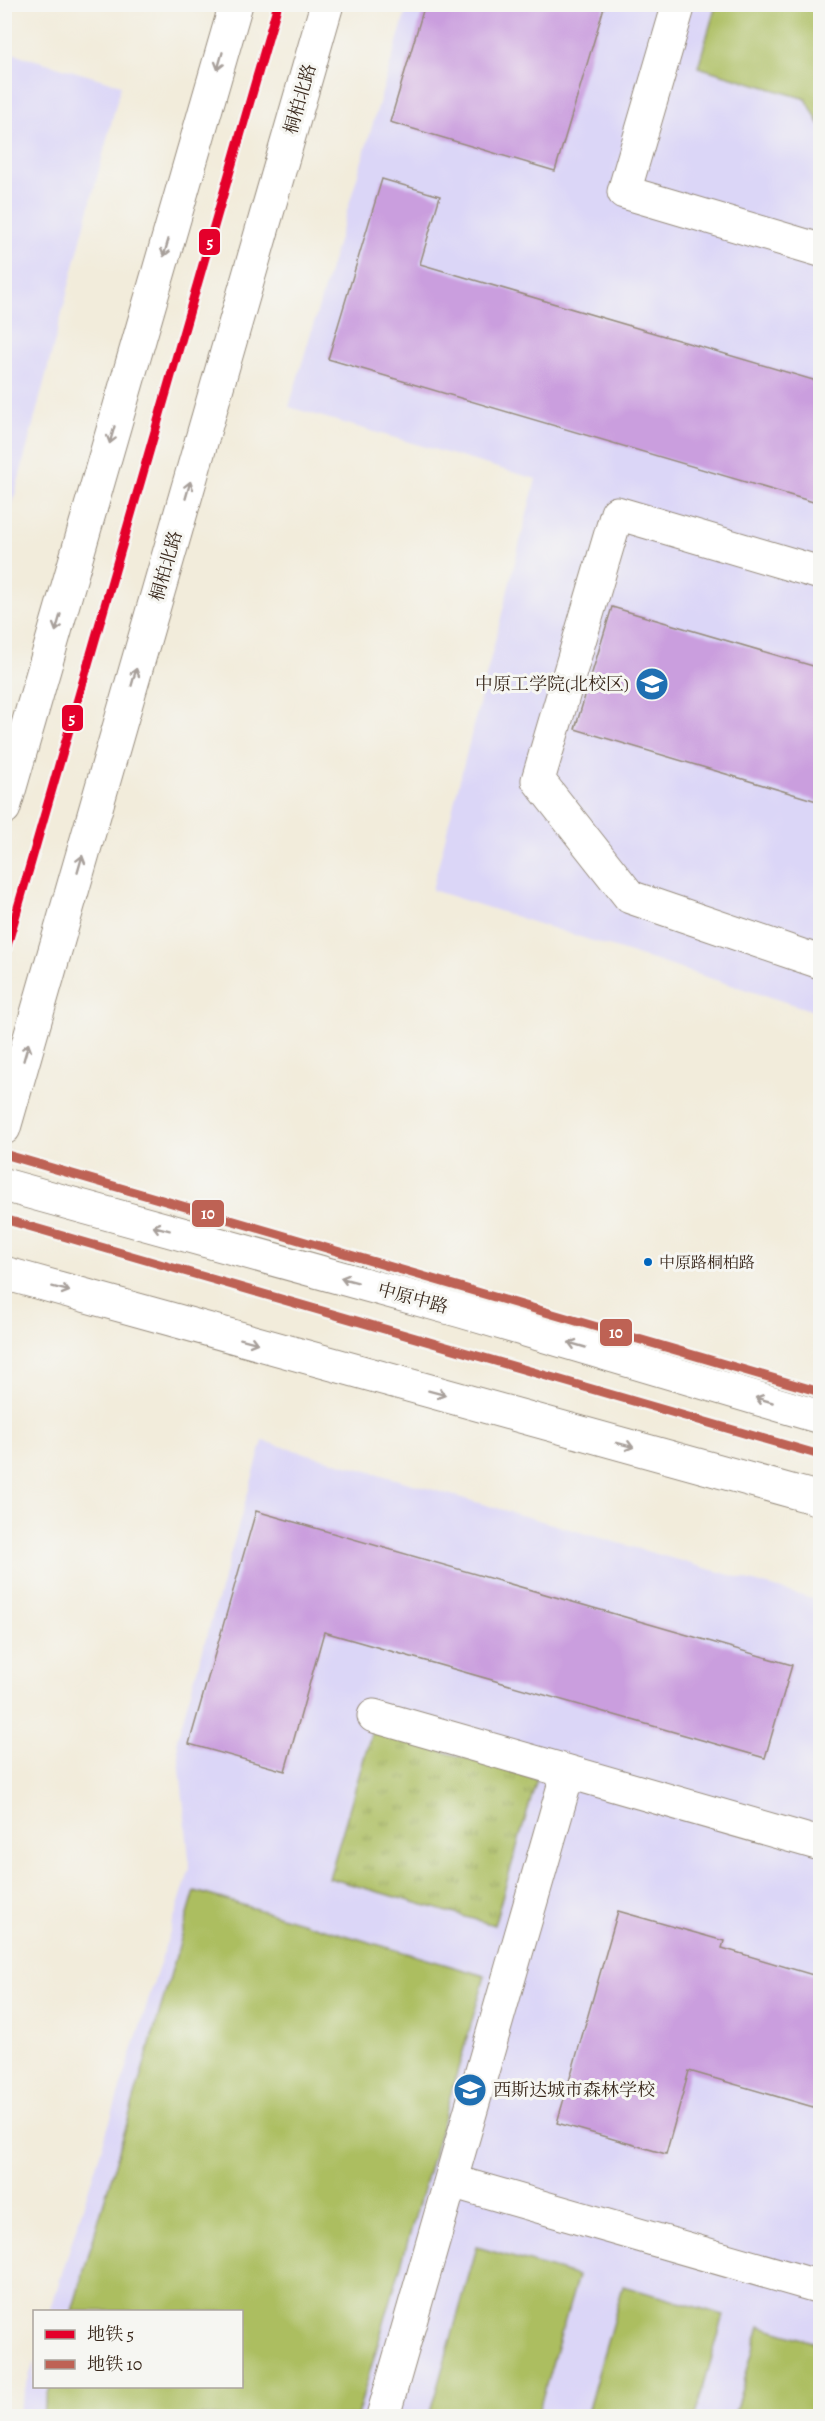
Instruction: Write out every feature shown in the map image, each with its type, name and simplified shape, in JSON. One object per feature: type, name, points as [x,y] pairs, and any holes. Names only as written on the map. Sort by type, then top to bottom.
[{"type":"main road","points":[[4,808],[236,4]]},
{"type":"main road","name":"桐柏北路","points":[[4,1128],[327,4]]},
{"type":"main road","points":[[679,4],[624,192],[820,250]]},
{"type":"main road","points":[[820,573],[618,513],[538,780],[630,897],[820,962]]},
{"type":"main road","name":"中原中路","points":[[4,1185],[461,1311],[820,1417]]},
{"type":"main road","points":[[4,1273],[820,1499]]},
{"type":"main road","points":[[374,1716],[820,1844]]},
{"type":"main road","points":[[383,2416],[568,1772]]},
{"type":"main road","points":[[451,2181],[820,2288]]},
{"type":"shaded area","name":"中原工学院(北校区)","points":[[408,5],[820,5],[820,1013],[432,890],[536,479],[289,407]]},
{"type":"shaded area","points":[[4,51],[121,85],[5,533]]},
{"type":"shaded area","name":"西斯达城市森林学校","points":[[263,1441],[820,1601],[820,2416],[17,2416],[33,2364],[33,2388],[243,2388],[243,2310],[50,2310],[190,1868],[177,1739]]},
{"type":"green space","points":[[716,5],[820,5],[820,125],[806,99],[698,67]]},
{"type":"green space","points":[[372,1731],[537,1779],[494,1925],[329,1878]]},
{"type":"green space","points":[[195,1891],[485,1976],[357,2416],[42,2416],[50,2388],[243,2388],[243,2310],[72,2310]]},
{"type":"green space","points":[[477,2247],[578,2276],[537,2416],[429,2416]]},
{"type":"green space","points":[[623,2286],[724,2315],[695,2416],[586,2416]]},
{"type":"green space","points":[[760,2326],[820,2344],[820,2416],[734,2416]]},
{"type":"building","points":[[425,4],[605,4],[555,171],[390,122]]},
{"type":"building","points":[[382,179],[440,196],[420,264],[820,382],[820,504],[328,359]]},
{"type":"building","points":[[612,607],[820,668],[820,802],[575,729]]},
{"type":"building","points":[[256,1511],[792,1665],[765,1758],[324,1632],[285,1771],[189,1744]]},
{"type":"building","points":[[618,1911],[724,1941],[722,1948],[820,1977],[820,2109],[689,2071],[666,2154],[557,2123]]},
{"type":"metro line","name":"5","points":[[4,956],[278,4]]},
{"type":"metro line","name":"10","points":[[4,1154],[820,1392]]},
{"type":"metro line","name":"10","points":[[4,1219],[820,1455]]},
{"type":"place","name":"中原工学院(北校区)","points":[[652,684]]},
{"type":"place","name":"中原路桐柏路","points":[[648,1262]]},
{"type":"place","name":"西斯达城市森林学校","points":[[470,2090]]}]
